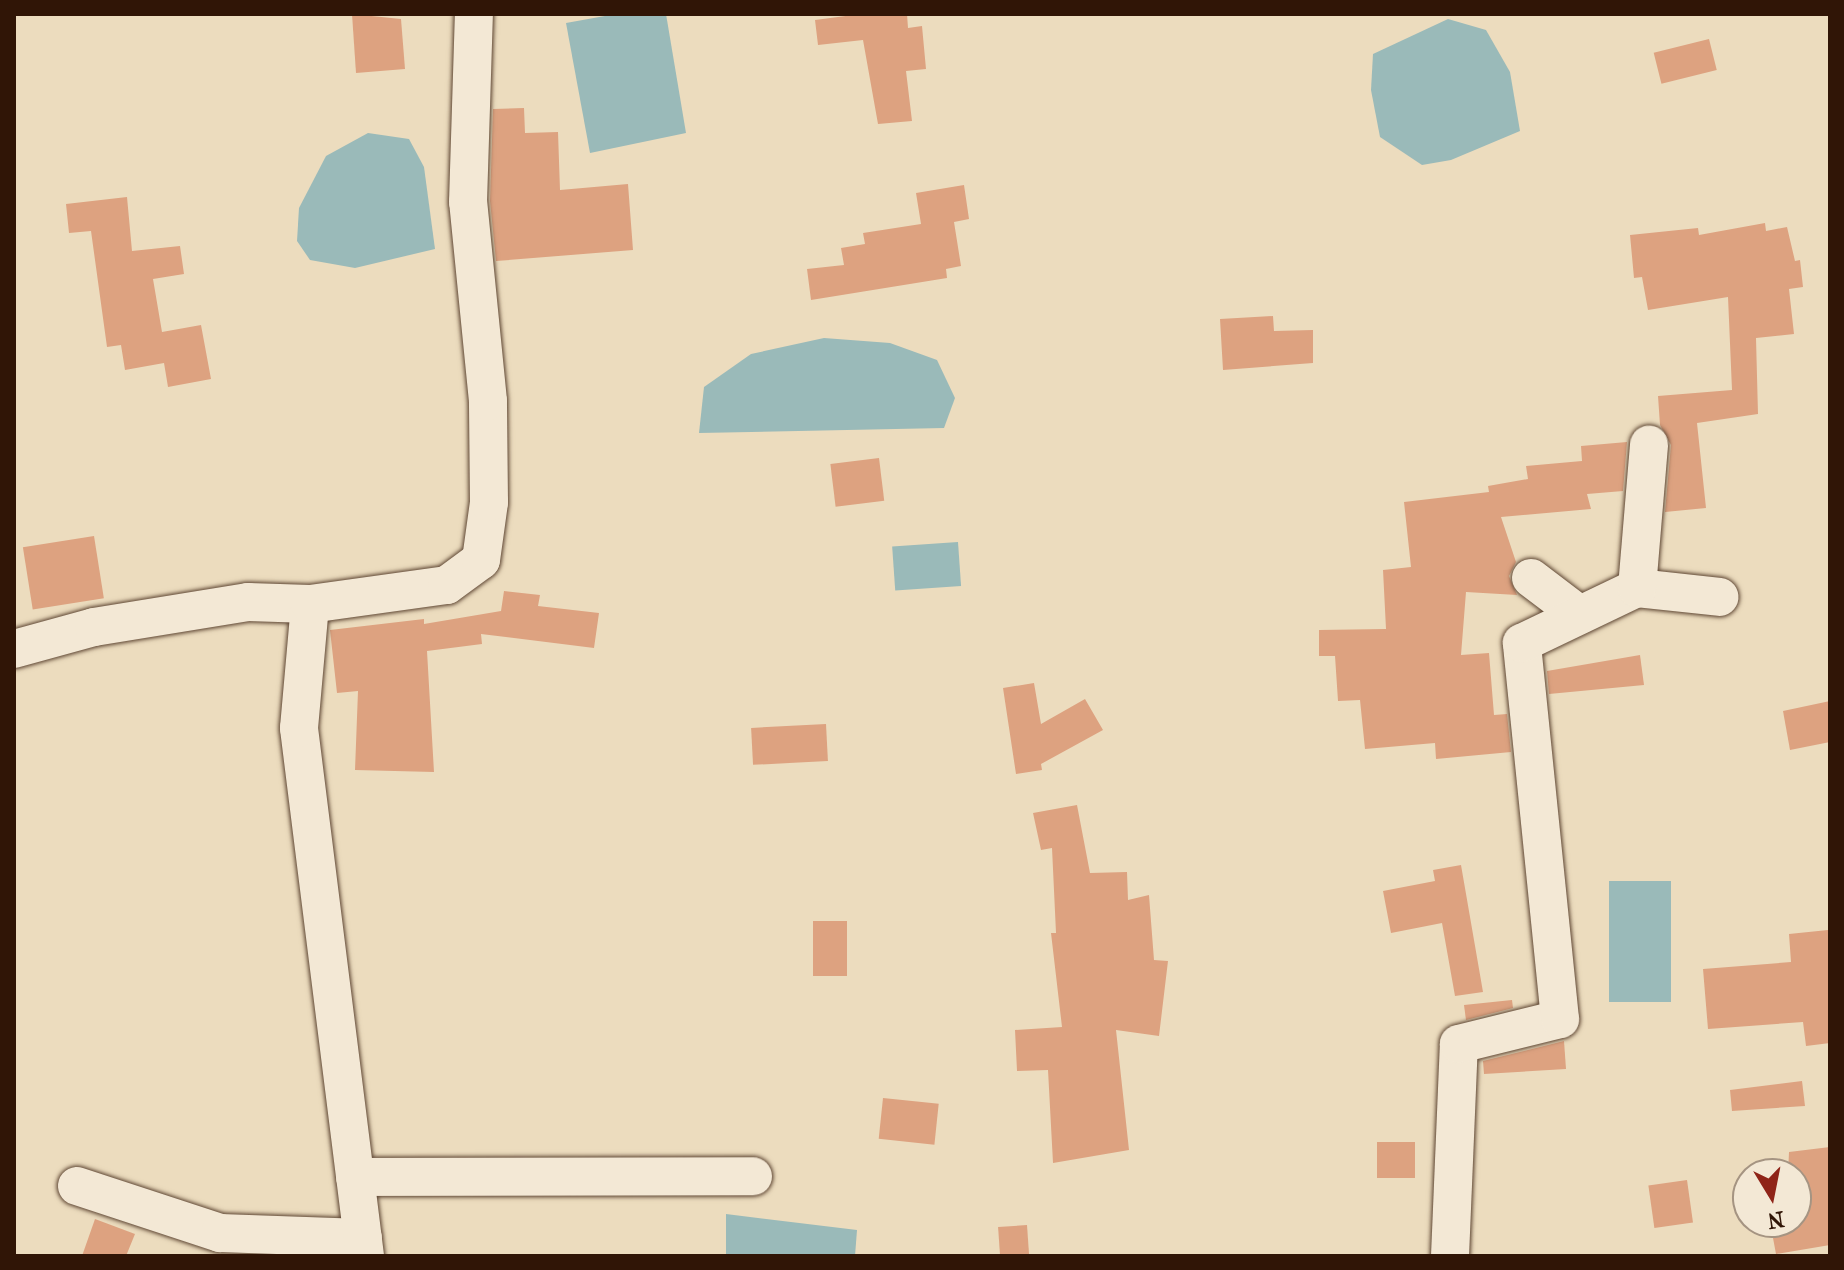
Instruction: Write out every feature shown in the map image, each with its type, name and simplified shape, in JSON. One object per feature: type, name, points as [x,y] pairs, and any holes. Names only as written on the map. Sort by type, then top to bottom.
[{"type":"street","points":[[14,649],[94,627],[248,602],[310,604],[447,585],[481,560],[489,502],[488,401],[468,202],[474,14]]},
{"type":"street","points":[[1637,588],[1649,444]]},
{"type":"street","points":[[1531,578],[1580,615]]},
{"type":"street","points":[[1450,1256],[1459,1044],[1560,1019],[1522,643],[1637,588],[1720,597]]},
{"type":"street","points":[[77,1186],[220,1233],[364,1247],[299,728],[310,604]]},
{"type":"street","points":[[355,1177],[753,1176]]},
{"type":"water","points":[[616,14],[666,14],[686,133],[590,153],[566,23]]},
{"type":"water","points":[[1448,19],[1486,30],[1510,72],[1520,131],[1451,160],[1422,165],[1380,137],[1371,90],[1373,54]]},
{"type":"water","points":[[368,133],[409,139],[424,167],[435,249],[355,268],[310,260],[297,241],[299,208],[326,156]]},
{"type":"water","points":[[824,338],[890,343],[937,360],[955,398],[944,428],[699,433],[704,387],[751,354]]},
{"type":"water","points":[[958,542],[961,586],[895,590],[892,547]]},
{"type":"water","points":[[1609,881],[1671,881],[1671,1002],[1609,1002]]},
{"type":"water","points":[[726,1214],[857,1230],[855,1256],[726,1256]]},
{"type":"building","points":[[352,14],[401,19],[405,69],[356,73]]},
{"type":"building","points":[[861,14],[907,14],[908,28],[922,26],[926,69],[906,71],[912,121],[878,124],[863,40],[818,45],[815,20]]},
{"type":"building","points":[[1709,39],[1717,70],[1661,84],[1654,53]]},
{"type":"building","points":[[524,108],[525,133],[558,132],[560,190],[628,184],[633,250],[496,261],[490,201],[493,109]]},
{"type":"building","points":[[964,185],[969,219],[954,222],[961,266],[946,269],[947,278],[811,300],[807,269],[844,265],[841,248],[865,244],[863,233],[921,224],[916,193]]},
{"type":"building","points":[[127,197],[132,251],[180,246],[184,274],[153,279],[162,332],[201,325],[211,379],[168,387],[164,363],[125,370],[121,345],[107,347],[91,231],[69,233],[66,204]]},
{"type":"building","points":[[1765,223],[1766,231],[1787,227],[1795,261],[1800,260],[1803,287],[1789,289],[1794,334],[1756,338],[1758,414],[1697,423],[1706,508],[1665,512],[1671,445],[1660,425],[1658,396],[1732,390],[1728,297],[1648,310],[1642,277],[1634,278],[1630,235],[1698,228],[1699,235]]},
{"type":"building","points":[[1273,316],[1274,331],[1313,330],[1313,363],[1223,370],[1220,319]]},
{"type":"building","points":[[1627,442],[1623,491],[1587,494],[1591,509],[1501,517],[1516,562],[1509,576],[1517,595],[1466,592],[1461,655],[1489,653],[1494,715],[1507,714],[1511,752],[1436,759],[1435,743],[1365,749],[1360,700],[1338,701],[1335,656],[1319,656],[1319,630],[1386,629],[1383,570],[1411,567],[1404,502],[1489,492],[1488,486],[1528,479],[1526,466],[1582,461],[1581,446]]},
{"type":"building","points":[[879,458],[884,501],[836,507],[830,464]]},
{"type":"building","points":[[94,536],[104,598],[33,609],[23,547]]},
{"type":"building","points":[[504,591],[540,595],[538,606],[599,613],[594,648],[481,634],[482,644],[427,651],[434,772],[355,770],[358,691],[337,693],[330,630],[424,619],[424,624],[501,611]]},
{"type":"building","points":[[1640,655],[1644,685],[1549,694],[1547,671]]},
{"type":"building","points":[[1034,683],[1041,724],[1085,699],[1103,730],[1041,764],[1042,770],[1016,774],[1003,688]]},
{"type":"building","points":[[1830,701],[1830,742],[1790,750],[1783,711]]},
{"type":"building","points":[[826,724],[828,761],[753,765],[751,728]]},
{"type":"building","points":[[1077,805],[1090,873],[1127,872],[1128,900],[1149,895],[1154,960],[1168,961],[1159,1036],[1116,1030],[1129,1150],[1053,1163],[1048,1070],[1017,1071],[1015,1030],[1062,1027],[1051,933],[1056,933],[1052,848],[1041,850],[1033,813]]},
{"type":"building","points":[[1461,865],[1483,992],[1455,996],[1442,923],[1391,933],[1383,891],[1435,881],[1433,870]]},
{"type":"building","points":[[813,921],[847,921],[847,976],[813,976]]},
{"type":"building","points":[[1828,930],[1830,1043],[1806,1046],[1803,1022],[1708,1029],[1703,969],[1791,962],[1789,934]]},
{"type":"building","points":[[1512,1000],[1513,1008],[1466,1020],[1464,1005]]},
{"type":"building","points":[[1564,1041],[1566,1069],[1484,1074],[1483,1061]]},
{"type":"building","points":[[1802,1081],[1805,1106],[1732,1111],[1730,1090]]},
{"type":"building","points":[[883,1098],[939,1104],[934,1145],[879,1139]]},
{"type":"building","points":[[1377,1142],[1415,1142],[1415,1178],[1377,1178]]},
{"type":"building","points":[[1830,1147],[1830,1245],[1776,1254],[1773,1238],[1812,1238],[1812,1158],[1789,1158],[1789,1152]]},
{"type":"building","points":[[1687,1180],[1693,1223],[1654,1228],[1648,1185]]},
{"type":"building","points":[[95,1219],[135,1234],[126,1256],[82,1256]]},
{"type":"building","points":[[1027,1225],[1029,1256],[1000,1256],[998,1227]]}]
